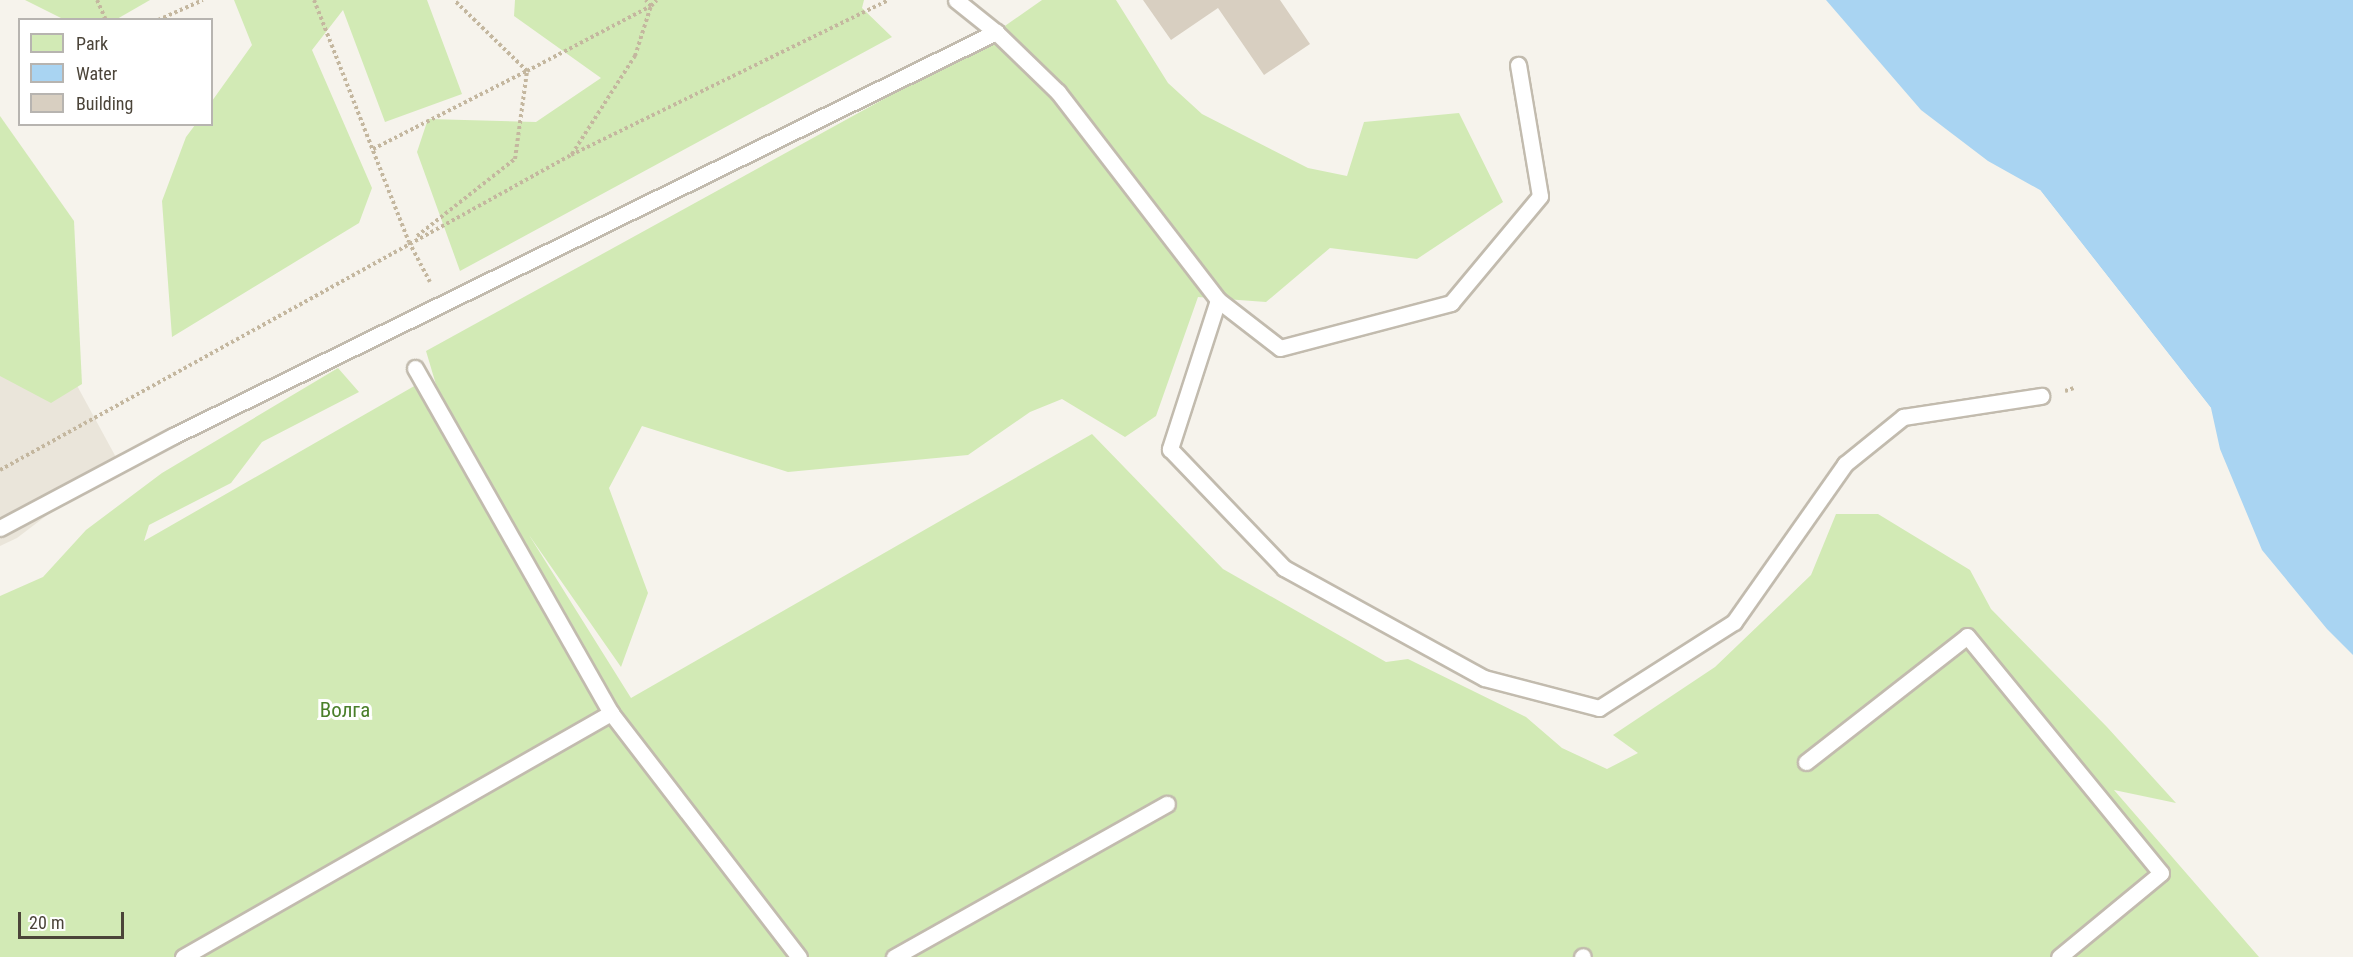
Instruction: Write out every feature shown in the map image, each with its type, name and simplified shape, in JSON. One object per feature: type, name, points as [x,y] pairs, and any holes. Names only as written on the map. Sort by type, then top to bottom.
[{"type":"lane","points":[[956,0],[996,32],[1058,92],[1218,300],[1280,348],[1451,303],[1540,196],[1518,65]]},
{"type":"lane","points":[[0,528],[173,436],[996,32]]},
{"type":"lane","points":[[1218,300],[1170,449],[1284,568],[1484,678],[1599,708],[1734,622],[1845,464],[1903,417],[2041,396]]},
{"type":"lane","points":[[415,368],[611,713],[798,957]]},
{"type":"lane","points":[[1806,762],[1967,636],[2161,873],[2059,957]]},
{"type":"lane","points":[[183,957],[611,713]]},
{"type":"lane","points":[[894,957],[1167,804]]},
{"type":"path","points":[[97,0],[105,18]]},
{"type":"path","points":[[162,18],[203,0]]},
{"type":"path","points":[[314,0],[409,242],[424,273],[446,303]]},
{"type":"path","points":[[454,0],[527,71]]},
{"type":"path","points":[[646,0],[651,6]]},
{"type":"path","points":[[373,149],[651,6],[657,0]]},
{"type":"path","points":[[0,470],[409,242],[571,155],[889,0]]},
{"type":"path","points":[[571,155],[634,56],[651,6]]},
{"type":"path","points":[[409,242],[515,159],[527,71]]},
{"type":"shaded area","points":[[0,244],[118,461],[17,538],[0,546]]},
{"type":"green space","points":[[25,0],[150,0],[119,18],[61,18]]},
{"type":"green space","points":[[234,0],[427,0],[462,94],[385,122],[343,10],[312,50],[372,188],[359,223],[172,337],[162,201],[186,137],[194,126],[213,126],[213,100],[252,45]]},
{"type":"green space","points":[[515,0],[864,0],[862,8],[892,37],[460,271],[417,152],[428,119],[536,122],[601,78],[514,16]]},
{"type":"green space","name":"Волга","points":[[1042,0],[1116,0],[1168,83],[1202,114],[1308,168],[1347,176],[1364,122],[1459,113],[1503,202],[1417,259],[1330,248],[1266,302],[1198,297],[1156,416],[1125,437],[1062,399],[1030,412],[968,455],[788,472],[642,426],[609,488],[648,593],[621,667],[529,535],[631,698],[1092,434],[1223,569],[1386,662],[1408,659],[1526,717],[1562,748],[1607,769],[1638,753],[1613,735],[1715,667],[1811,575],[1836,514],[1878,514],[1970,570],[1991,609],[2107,727],[2176,803],[2114,790],[2259,957],[0,957],[0,596],[43,577],[86,530],[162,473],[338,368],[359,392],[262,442],[231,483],[149,525],[144,541],[430,377],[437,388],[426,351],[962,56]]},
{"type":"green space","points":[[0,116],[74,221],[82,384],[51,403],[0,376]]},
{"type":"water","points":[[1826,0],[2353,0],[2353,655],[2327,629],[2262,550],[2220,449],[2211,408],[2040,190],[1988,161],[1921,110]]},
{"type":"pier","points":[[2035,190],[2040,190],[2211,408],[2211,422],[2208,409]]},
{"type":"building","points":[[1143,0],[1280,0],[1310,44],[1264,75],[1218,8],[1171,40]]}]
